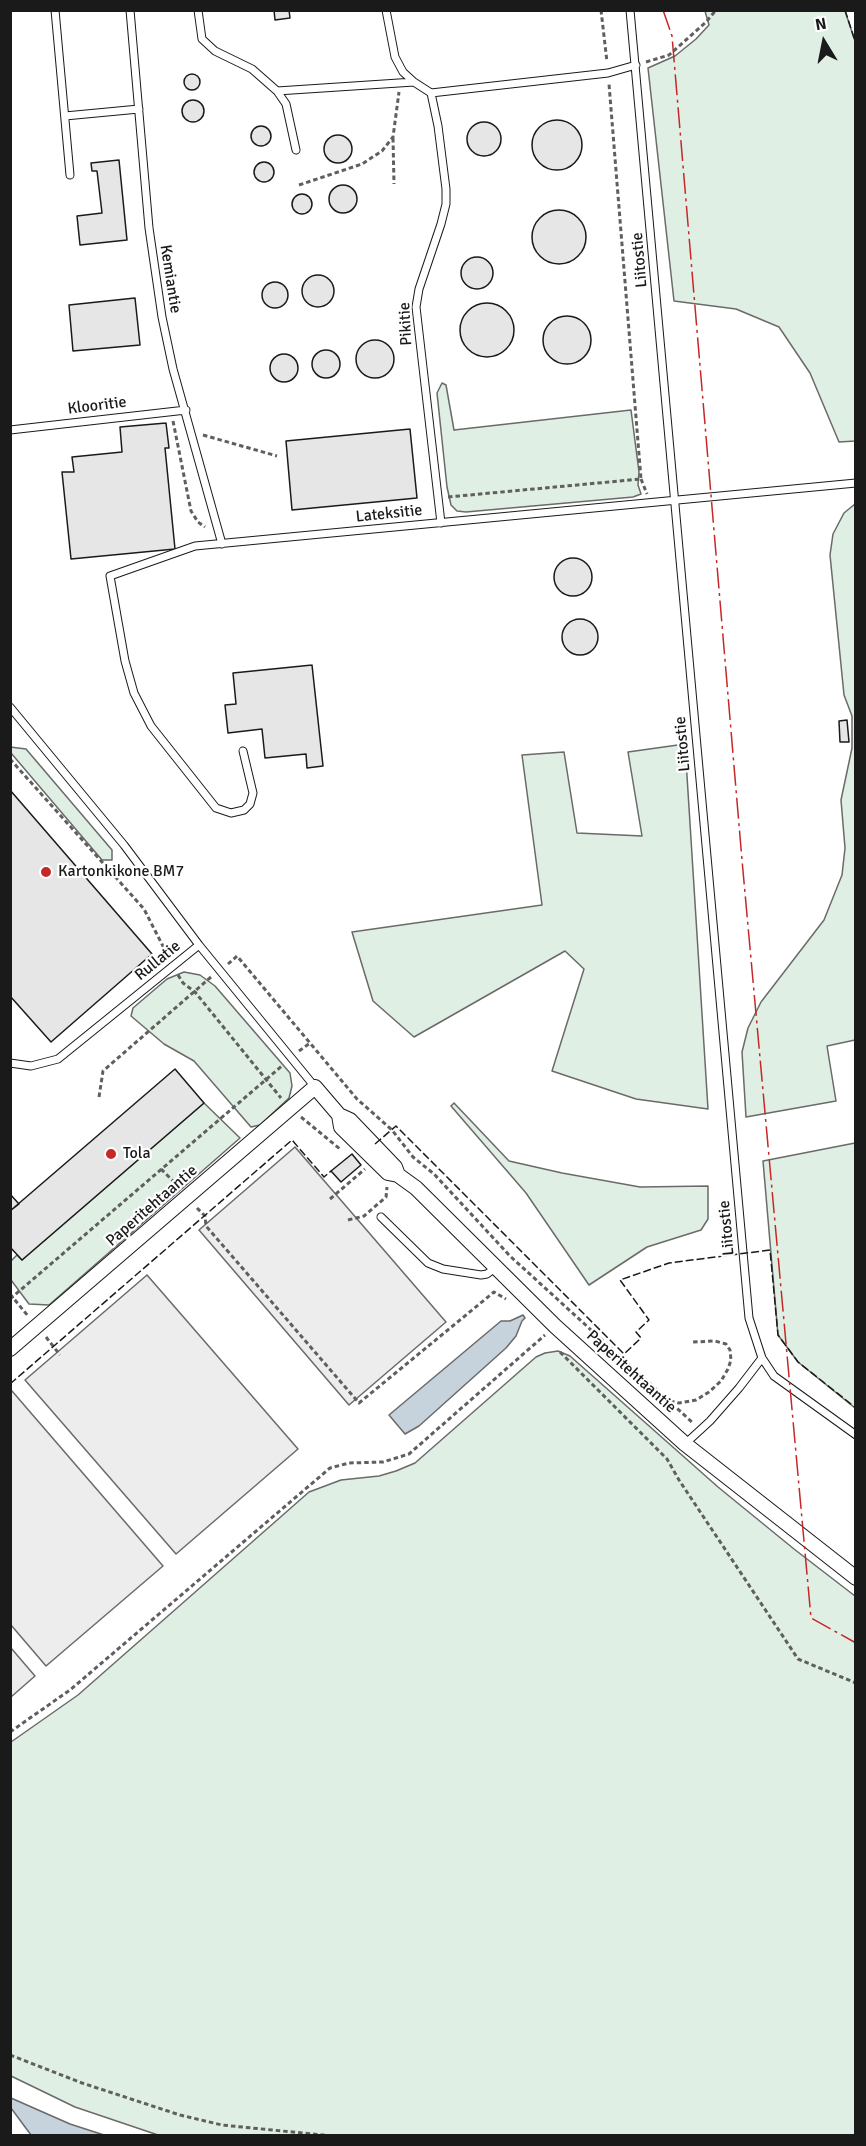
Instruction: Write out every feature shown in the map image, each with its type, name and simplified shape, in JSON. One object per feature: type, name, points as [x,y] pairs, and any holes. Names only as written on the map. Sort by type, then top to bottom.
[{"type":"street","name":"Paperitehtaantie","points":[[10,1349],[315,1087],[339,1115],[341,1127],[388,1173],[398,1175],[416,1188],[495,1268],[550,1330],[686,1444],[855,1578]]},
{"type":"lane","points":[[55,10],[70,175]]},
{"type":"lane","name":"Kemiantie","points":[[130,10],[149,228],[162,317],[173,369],[222,544]]},
{"type":"lane","points":[[198,10],[202,39],[215,51],[252,69],[277,91],[286,104],[296,150]]},
{"type":"lane","points":[[386,10],[395,57],[403,72],[431,93],[608,73],[636,65]]},
{"type":"lane","name":"Liitostie","points":[[630,10],[749,1318],[762,1358]]},
{"type":"lane","points":[[277,91],[414,82]]},
{"type":"lane","name":"Pikitie","points":[[431,93],[438,126],[446,204],[419,289],[416,307],[441,523]]},
{"type":"lane","points":[[65,116],[139,109]]},
{"type":"lane","name":"Klooritie","points":[[10,430],[186,410]]},
{"type":"lane","name":"Lateksitie","points":[[243,751],[253,793],[250,804],[244,810],[231,813],[216,808],[151,726],[138,701],[125,661],[110,576],[195,546],[855,483]]},
{"type":"lane","points":[[10,707],[124,845],[199,945]]},
{"type":"lane","name":"Rullatie","points":[[10,1063],[31,1066],[58,1059],[199,945],[315,1087]]},
{"type":"lane","points":[[381,1217],[428,1263],[443,1269],[481,1275],[495,1268]]},
{"type":"lane","points":[[686,1444],[710,1421],[762,1358],[774,1376],[855,1435]]},
{"type":"path","points":[[439,502],[450,496],[641,479],[601,10]]},
{"type":"path","points":[[636,65],[669,55],[716,10]]},
{"type":"path","points":[[394,184],[393,137],[399,84]]},
{"type":"path","points":[[299,185],[362,164],[382,151],[393,137]]},
{"type":"path","points":[[169,411],[191,511],[198,522],[207,529],[219,532]]},
{"type":"path","points":[[173,423],[192,431],[278,456]]},
{"type":"path","points":[[10,759],[144,909],[183,983],[195,992],[290,1109],[341,1150]]},
{"type":"path","points":[[10,1299],[309,1043]]},
{"type":"path","points":[[330,1199],[369,1166]]},
{"type":"path","points":[[348,1220],[364,1216],[386,1197],[387,1186],[381,1180]]},
{"type":"path","points":[[206,1226],[359,1403],[494,1292],[512,1303]]},
{"type":"path","points":[[550,1330],[551,1342]]},
{"type":"path","points":[[10,1732],[70,1690],[330,1468],[349,1463],[383,1462],[409,1454],[550,1330]]},
{"type":"path","points":[[669,1401],[679,1403],[696,1400],[721,1381],[728,1369],[731,1360],[730,1350],[726,1344],[715,1341],[692,1342]]},
{"type":"path","points":[[558,1350],[667,1459],[798,1659],[855,1683]]},
{"type":"path","points":[[10,2055],[82,2084],[180,2115],[222,2125],[332,2136]]},
{"type":"green space","points":[[705,11],[845,11],[856,44],[855,441],[839,442],[810,373],[779,327],[736,309],[674,301],[648,68],[675,56],[696,39],[709,25]]},
{"type":"green space","points":[[442,383],[446,385],[454,430],[631,410],[639,472],[638,485],[641,494],[633,497],[457,511],[451,505],[447,487],[437,393]]},
{"type":"green space","points":[[855,504],[855,1040],[827,1046],[836,1101],[746,1117],[742,1052],[748,1028],[761,1002],[824,920],[842,875],[845,848],[841,800],[852,748],[852,716],[844,695],[830,555],[833,534],[844,513]]},
{"type":"green space","points":[[685,744],[708,1109],[636,1099],[552,1071],[584,969],[565,951],[414,1037],[373,1001],[352,932],[542,905],[522,755],[564,752],[577,833],[642,836],[628,752]]},
{"type":"green space","points":[[10,747],[26,749],[112,850],[112,860],[102,860],[11,753]]},
{"type":"green space","points":[[184,972],[200,975],[215,986],[290,1073],[292,1086],[289,1098],[260,1125],[251,1127],[194,1061],[164,1044],[131,1016],[133,1008],[167,979]]},
{"type":"green space","points":[[204,1103],[240,1138],[49,1305],[29,1304],[11,1280],[11,1261],[17,1255],[22,1260]]},
{"type":"green space","points":[[454,1103],[509,1161],[640,1187],[708,1186],[708,1219],[701,1230],[647,1247],[589,1285],[526,1193],[451,1106]]},
{"type":"green space","points":[[856,1143],[855,1408],[798,1362],[778,1335],[763,1161]]},
{"type":"green space","points":[[558,1351],[570,1356],[718,1487],[855,1596],[855,2135],[158,2135],[75,2107],[11,2076],[11,1742],[78,1695],[309,1492],[341,1480],[379,1476],[415,1463],[536,1357]]},
{"type":"shaded area","points":[[295,1147],[446,1322],[349,1405],[199,1230]]},
{"type":"shaded area","points":[[147,1275],[298,1449],[176,1554],[25,1380]]},
{"type":"shaded area","points":[[523,1315],[525,1318],[516,1336],[506,1348],[419,1426],[405,1434],[389,1415],[501,1321],[510,1321]]},
{"type":"shaded area","points":[[12,1391],[163,1566],[46,1666],[11,1625],[10,1393]]},
{"type":"shaded area","points":[[11,1648],[35,1676],[10,1697]]},
{"type":"shaded area","points":[[11,2098],[70,2124],[104,2135],[31,2135],[11,2108]]},
{"type":"building","points":[[274,10],[289,10],[290,18],[275,20]]},
{"type":"building","points":[[192,74],[198,76],[200,82],[198,88],[192,90],[186,88],[184,82],[186,76]]},
{"type":"building","points":[[193,100],[201,103],[204,111],[201,119],[193,122],[185,119],[182,111],[185,103]]},
{"type":"building","points":[[557,120],[566,122],[577,131],[582,145],[580,154],[571,165],[557,170],[548,168],[537,159],[532,145],[534,136],[543,125]]},
{"type":"building","points":[[484,122],[496,127],[501,139],[496,151],[484,156],[472,151],[467,139],[472,127]]},
{"type":"building","points":[[261,126],[268,129],[271,136],[268,143],[261,146],[254,143],[251,136],[254,129]]},
{"type":"building","points":[[338,135],[348,139],[352,149],[348,159],[338,163],[328,159],[324,149],[328,139]]},
{"type":"building","points":[[119,160],[127,240],[80,245],[77,216],[102,213],[97,171],[92,171],[91,163]]},
{"type":"building","points":[[264,162],[271,165],[274,172],[271,179],[264,182],[257,179],[254,172],[257,165]]},
{"type":"building","points":[[343,185],[353,189],[357,199],[353,209],[343,213],[333,209],[329,199],[333,189]]},
{"type":"building","points":[[302,194],[309,197],[312,204],[309,211],[302,214],[295,211],[292,204],[295,197]]},
{"type":"building","points":[[559,210],[569,212],[578,218],[584,227],[586,237],[584,247],[578,256],[569,262],[559,264],[549,262],[540,256],[534,247],[532,237],[534,227],[540,218],[549,212]]},
{"type":"building","points":[[477,257],[488,262],[493,273],[488,284],[477,289],[466,284],[461,273],[466,262]]},
{"type":"building","points":[[318,275],[329,280],[334,291],[329,302],[318,307],[307,302],[302,291],[307,280]]},
{"type":"building","points":[[275,282],[284,286],[288,295],[284,304],[275,308],[266,304],[262,295],[266,286]]},
{"type":"building","points":[[135,298],[140,345],[73,351],[69,305]]},
{"type":"building","points":[[487,303],[497,305],[506,311],[512,320],[514,330],[512,340],[506,349],[497,355],[487,357],[477,355],[468,349],[462,340],[460,330],[462,320],[468,311],[477,305]]},
{"type":"building","points":[[567,316],[584,323],[591,340],[584,357],[567,364],[550,357],[543,340],[550,323]]},
{"type":"building","points":[[375,340],[388,346],[394,359],[388,372],[375,378],[362,372],[356,359],[362,346]]},
{"type":"building","points":[[326,350],[336,354],[340,364],[336,374],[326,378],[316,374],[312,364],[316,354]]},
{"type":"building","points":[[284,354],[294,358],[298,368],[294,378],[284,382],[274,378],[270,368],[274,358]]},
{"type":"building","points":[[166,423],[169,448],[165,448],[175,549],[71,559],[62,472],[74,472],[72,457],[122,452],[120,427]]},
{"type":"building","points":[[410,429],[417,498],[292,510],[286,441]]},
{"type":"building","points":[[573,558],[586,564],[592,577],[586,590],[573,596],[560,590],[554,577],[560,564]]},
{"type":"building","points":[[580,619],[593,624],[598,637],[593,650],[580,655],[567,650],[562,637],[567,624]]},
{"type":"building","points":[[312,665],[323,766],[307,768],[306,754],[265,758],[262,729],[228,733],[225,705],[236,704],[233,673]]},
{"type":"building","points":[[847,720],[849,742],[840,742],[839,721]]},
{"type":"building","name":"Kartonkikone BM7","points":[[10,790],[152,954],[51,1042],[10,996]]},
{"type":"building","name":"Tola","points":[[175,1069],[204,1103],[22,1260],[10,1247],[10,1211]]},
{"type":"building","points":[[352,1154],[361,1165],[341,1182],[331,1171]]},
{"type":"building","points":[[10,1194],[19,1204],[10,1211]]},
{"type":"fence","points":[[845,10],[856,44]]},
{"type":"fence","points":[[375,1144],[396,1126],[624,1354],[641,1338],[636,1332],[649,1320],[620,1280],[669,1263],[770,1250],[778,1335],[798,1362],[856,1408]]},
{"type":"fence","points":[[10,1384],[292,1140],[324,1177],[331,1171]]},
{"type":"power","points":[[663,10],[672,36],[742,860],[811,1618],[856,1643]]},
{"type":"place","name":"Kartonkikone BM7","points":[[46,872]]},
{"type":"place","name":"Tola","points":[[111,1154]]}]
